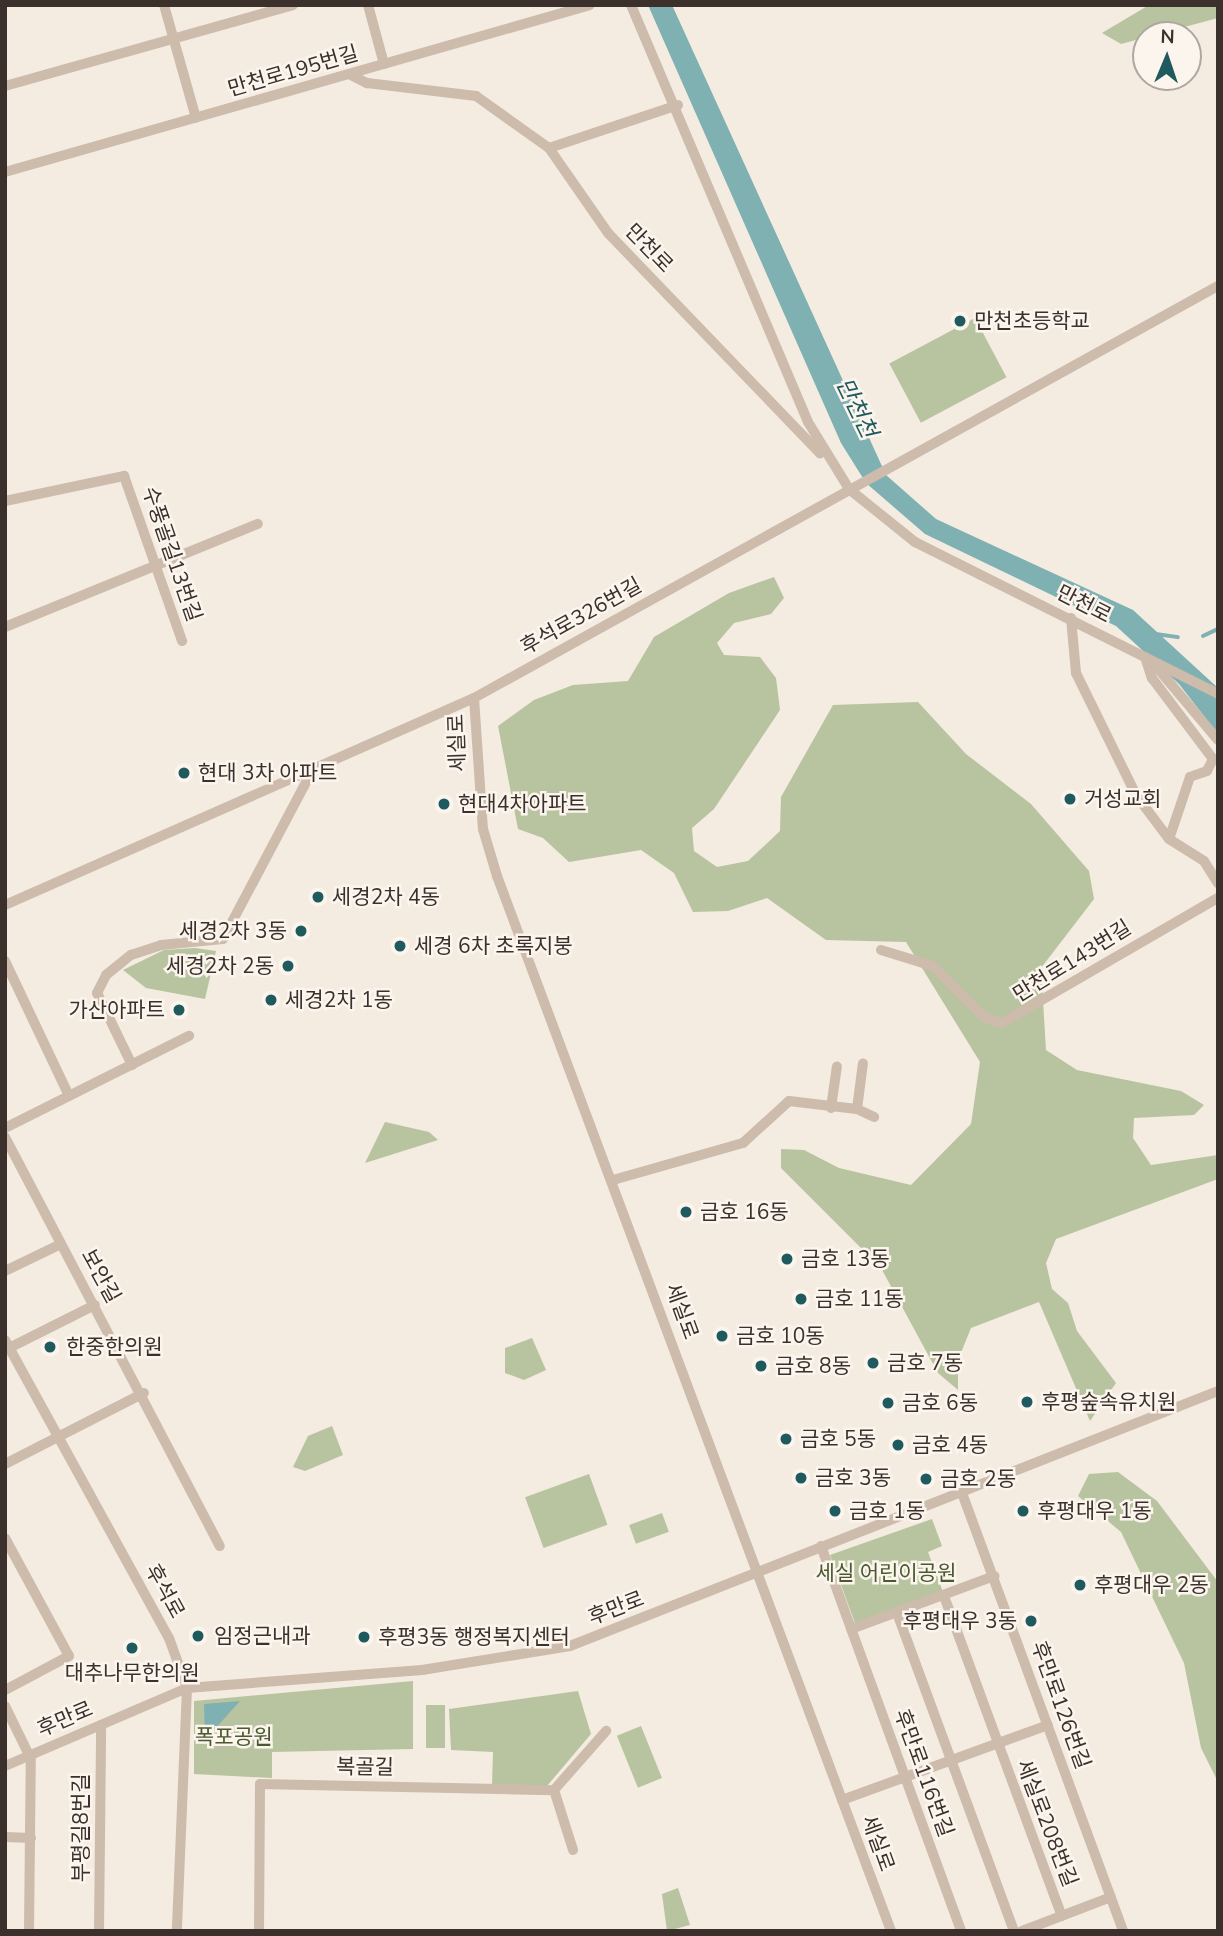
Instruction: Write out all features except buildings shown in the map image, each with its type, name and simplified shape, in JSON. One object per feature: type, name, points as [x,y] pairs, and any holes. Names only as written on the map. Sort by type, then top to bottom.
[{"type":"street","points":[[164,5],[196,118]]},
{"type":"street","points":[[5,86],[293,5]]},
{"type":"street","points":[[368,5],[384,64]]},
{"type":"street","name":"만천로195번길","points":[[5,172],[590,5]]},
{"type":"street","name":"만천로","points":[[631,5],[678,105],[830,462]]},
{"type":"street","name":"만천로","points":[[351,75],[367,83],[476,96],[549,148],[608,233],[830,462],[849,489],[915,542],[1072,618],[1218,694]]},
{"type":"street","points":[[549,148],[678,105]]},
{"type":"street","name":"후석로326번길","points":[[5,905],[474,698],[1218,286]]},
{"type":"street","name":"수풍골길13번길","points":[[5,501],[124,475],[182,641]]},
{"type":"street","points":[[5,627],[258,524]]},
{"type":"street","points":[[1072,618],[1076,673],[1136,795],[1169,839],[1204,861],[1218,883]]},
{"type":"street","points":[[1149,659],[1215,767],[1190,776],[1169,839]]},
{"type":"street","points":[[1149,659],[1218,740]]},
{"type":"street","name":"세실로","points":[[474,698],[487,841],[891,1931]]},
{"type":"street","points":[[132,1065],[97,993],[106,975],[131,955],[161,945],[223,939],[313,769]]},
{"type":"street","name":"만천로143번길","points":[[881,950],[933,966],[985,1018],[1002,1023],[1139,938],[1170,930],[1217,899]]},
{"type":"street","points":[[5,961],[69,1096]]},
{"type":"street","points":[[5,1128],[189,1036]]},
{"type":"street","points":[[857,1109],[863,1063]]},
{"type":"street","points":[[831,1108],[837,1066]]},
{"type":"street","points":[[613,1181],[743,1143],[789,1101],[857,1109],[874,1117]]},
{"type":"street","name":"보안길","points":[[5,1137],[144,1393],[220,1546]]},
{"type":"street","points":[[5,1271],[61,1244]]},
{"type":"street","points":[[7,1344],[96,1305]]},
{"type":"street","name":"후석로","points":[[7,1344],[169,1638],[187,1688],[177,1931]]},
{"type":"street","name":"후만로","points":[[5,1766],[187,1688],[518,1659],[570,1646],[1218,1391]]},
{"type":"street","points":[[5,1464],[144,1393]]},
{"type":"street","name":"후만로126번길","points":[[962,1493],[995,1576],[1123,1931]]},
{"type":"street","points":[[5,1538],[69,1656],[5,1690]]},
{"type":"street","name":"후만로116번길","points":[[821,1546],[961,1931]]},
{"type":"street","points":[[851,1629],[995,1576]]},
{"type":"street","name":"세실로208번길","points":[[944,1596],[1062,1916]]},
{"type":"street","points":[[897,1613],[1014,1931]]},
{"type":"street","points":[[5,1706],[30,1755],[29,1931]]},
{"type":"street","name":"부평길8번길","points":[[99,1931],[101,1725]]},
{"type":"street","name":"세실로208번길","points":[[842,1800],[1048,1725]]},
{"type":"street","points":[[573,1850],[554,1790],[606,1731]]},
{"type":"street","name":"복골길","points":[[259,1931],[260,1784],[554,1790]]},
{"type":"street","points":[[5,1837],[31,1838]]},
{"type":"street","points":[[1022,1931],[1111,1897]]},
{"type":"green space","points":[[1149,5],[1218,5],[1218,18],[1202,22],[1132,21],[1132,41],[1121,44],[1102,33]]},
{"type":"green space","points":[[975,318],[1006,377],[921,423],[889,364]]},
{"type":"green space","points":[[774,577],[784,598],[771,614],[734,623],[717,643],[724,655],[760,657],[776,678],[780,710],[714,809],[692,828],[694,851],[717,867],[748,861],[780,831],[781,797],[833,705],[918,702],[966,754],[1031,804],[1089,871],[1094,899],[1041,968],[1046,1050],[1077,1070],[1181,1091],[1204,1105],[1194,1115],[1134,1118],[1133,1138],[1151,1165],[1218,1155],[1218,1179],[1056,1239],[1046,1263],[1052,1289],[1068,1303],[1077,1331],[1116,1383],[1090,1421],[1039,1302],[971,1328],[958,1360],[958,1390],[938,1373],[881,1268],[781,1168],[781,1149],[804,1150],[839,1168],[911,1185],[971,1124],[980,1062],[906,942],[826,940],[767,898],[728,911],[693,912],[674,873],[641,850],[569,862],[543,838],[518,829],[498,726],[534,700],[573,685],[628,681],[654,637],[729,593]]},
{"type":"green space","points":[[195,948],[216,951],[205,999],[146,988],[123,970],[164,950]]},
{"type":"green space","points":[[385,1122],[429,1132],[438,1140],[365,1163]]},
{"type":"green space","points":[[532,1338],[546,1370],[524,1380],[505,1373],[505,1348]]},
{"type":"green space","points":[[332,1426],[343,1455],[305,1471],[293,1467],[308,1436]]},
{"type":"green space","points":[[1118,1472],[1157,1501],[1218,1582],[1218,1782],[1201,1748],[1184,1663],[1121,1532],[1078,1496],[1089,1474]]},
{"type":"green space","points":[[589,1474],[607,1525],[544,1548],[525,1497]]},
{"type":"green space","points":[[662,1513],[669,1532],[636,1544],[629,1525]]},
{"type":"green space","name":"세실 어린이공원","points":[[932,1519],[942,1546],[928,1552],[943,1592],[855,1623],[830,1555]]},
{"type":"green space","name":"폭포공원","points":[[413,1681],[413,1749],[272,1752],[272,1778],[194,1774],[194,1701]]},
{"type":"green space","points":[[578,1691],[591,1734],[547,1786],[492,1785],[493,1752],[451,1750],[449,1709]]},
{"type":"green space","points":[[426,1705],[445,1705],[445,1748],[426,1748]]},
{"type":"green space","points":[[641,1726],[662,1778],[638,1788],[617,1736]]},
{"type":"green space","points":[[678,1888],[690,1925],[667,1931],[662,1894]]},
{"type":"water","points":[[648,5],[672,5],[886,475],[936,519],[1133,610],[1218,688],[1218,734],[1179,684],[1116,626],[925,534],[866,483],[841,443]]},
{"type":"water","points":[[240,1701],[205,1740],[204,1704]]},
{"type":"waterway","points":[[1203,636],[1218,629]]},
{"type":"waterway","points":[[1156,634],[1178,637]]},
{"type":"place","name":"만천초등학교","points":[[960,321]]},
{"type":"place","name":"현대 3차 아파트","points":[[184,773]]},
{"type":"place","name":"거성교회","points":[[1070,799]]},
{"type":"place","name":"현대4차아파트","points":[[444,804]]},
{"type":"place","name":"세경2차 4동","points":[[318,897]]},
{"type":"place","name":"세경2차 3동","points":[[301,931]]},
{"type":"place","name":"세경 6차 초록지붕","points":[[400,946]]},
{"type":"place","name":"세경2차 2동","points":[[288,966]]},
{"type":"place","name":"세경2차 1동","points":[[271,1000]]},
{"type":"place","name":"가산아파트","points":[[179,1010]]},
{"type":"place","name":"금호 16동","points":[[686,1212]]},
{"type":"place","name":"금호 13동","points":[[787,1259]]},
{"type":"place","name":"금호 11동","points":[[801,1299]]},
{"type":"place","name":"금호 10동","points":[[722,1336]]},
{"type":"place","name":"한중한의원","points":[[50,1347]]},
{"type":"place","name":"금호 7동","points":[[873,1363]]},
{"type":"place","name":"금호 8동","points":[[761,1366]]},
{"type":"place","name":"후평숲속유치원","points":[[1027,1402]]},
{"type":"place","name":"금호 6동","points":[[888,1403]]},
{"type":"place","name":"금호 5동","points":[[786,1439]]},
{"type":"place","name":"금호 4동","points":[[898,1445]]},
{"type":"place","name":"금호 3동","points":[[801,1478]]},
{"type":"place","name":"금호 2동","points":[[926,1479]]},
{"type":"place","name":"금호 1동","points":[[835,1511]]},
{"type":"place","name":"후평대우 1동","points":[[1023,1511]]},
{"type":"place","name":"후평대우 2동","points":[[1080,1585]]},
{"type":"place","name":"후평대우 3동","points":[[1031,1621]]},
{"type":"place","name":"임정근내과","points":[[198,1636]]},
{"type":"place","name":"후평3동 행정복지센터","points":[[364,1637]]},
{"type":"place","name":"대추나무한의원","points":[[132,1648]]},
{"type":"water label","name":"만천천","points":[[856,408]]}]
